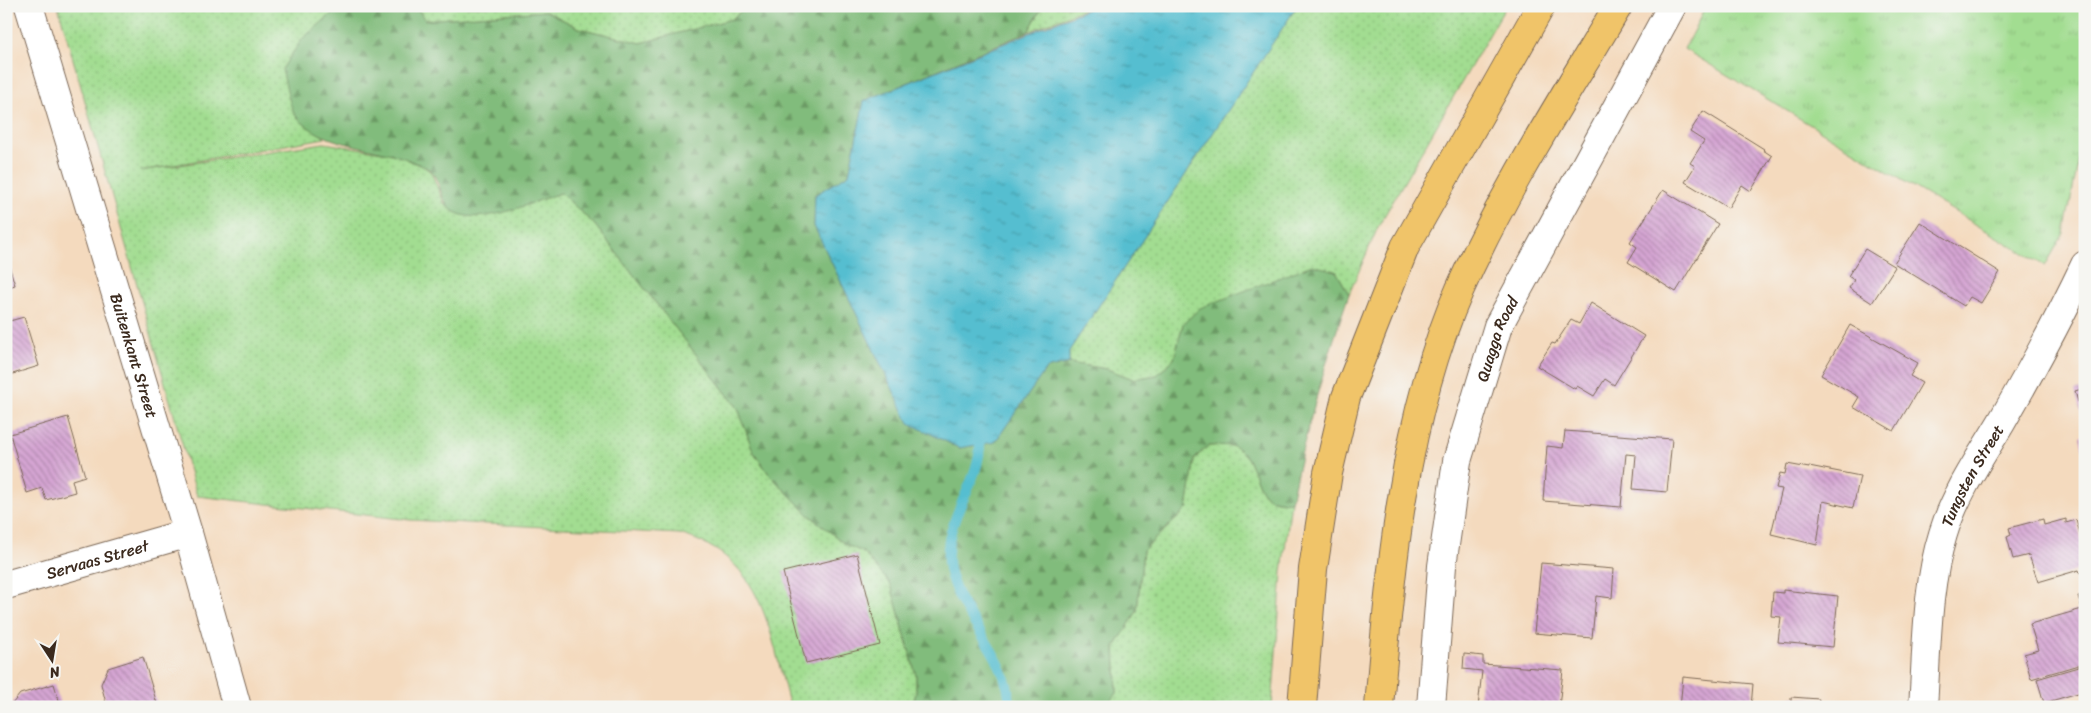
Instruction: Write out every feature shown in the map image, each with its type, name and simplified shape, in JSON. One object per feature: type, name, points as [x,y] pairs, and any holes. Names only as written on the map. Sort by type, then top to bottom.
[{"type":"main road","points":[[1302,707],[1313,570],[1328,473],[1346,397],[1405,247],[1541,6]]},
{"type":"main road","points":[[1379,707],[1390,574],[1421,404],[1440,342],[1460,290],[1519,172],[1618,6]]},
{"type":"street","name":"Buitenkant Street","points":[[28,6],[188,533],[236,707]]},
{"type":"street","name":"Quagga Road","points":[[1431,707],[1442,566],[1457,461],[1498,326],[1672,6]]},
{"type":"street","name":"Tungsten Street","points":[[1923,707],[1928,623],[1935,569],[1943,533],[1966,483],[2053,333],[2085,266]]},
{"type":"street","name":"Servaas Street","points":[[6,586],[188,533]]},
{"type":"green space","points":[[58,6],[341,6],[295,115],[325,138],[140,171],[324,143],[395,154],[423,166],[431,172],[445,205],[478,217],[561,193],[594,224],[738,408],[753,451],[769,474],[808,514],[846,545],[863,552],[891,585],[916,675],[916,693],[912,707],[790,707],[768,625],[759,601],[746,579],[730,560],[708,545],[679,534],[410,520],[197,496]]},
{"type":"green space","points":[[341,6],[416,6],[425,20],[546,11],[579,28],[641,43],[732,19],[747,6],[1043,6],[1028,32],[864,101],[849,174],[815,195],[814,226],[909,423],[959,448],[995,442],[1046,369],[1069,363],[1107,369],[1133,379],[1157,375],[1174,359],[1183,324],[1200,308],[1312,265],[1336,271],[1349,294],[1317,397],[1291,501],[1277,501],[1268,497],[1262,491],[1250,463],[1244,454],[1235,447],[1226,445],[1208,446],[1195,458],[1187,509],[1143,550],[1137,611],[1115,647],[1117,693],[1106,707],[912,707],[916,693],[916,675],[891,585],[863,552],[846,545],[808,514],[769,474],[753,451],[738,408],[594,224],[561,193],[499,214],[473,217],[462,215],[449,208],[435,177],[427,168],[381,151],[321,135],[307,127],[296,116],[282,69],[302,39]]},
{"type":"green space","points":[[416,6],[747,6],[732,19],[641,43],[579,28],[546,11],[425,20]]},
{"type":"green space","points":[[1043,6],[1091,6],[1028,32]]},
{"type":"green space","points":[[1297,6],[1506,6],[1378,227],[1349,294],[1336,271],[1183,324],[1174,359],[1157,375],[1133,379],[1107,369],[1069,363],[1069,351]]},
{"type":"green space","points":[[1706,6],[2085,6],[2085,129],[2064,233],[2045,266],[1684,49]]},
{"type":"green space","points":[[1226,445],[1235,447],[1244,454],[1250,463],[1262,491],[1268,497],[1277,501],[1291,501],[1282,572],[1272,707],[1106,707],[1117,693],[1115,647],[1137,611],[1143,550],[1187,509],[1195,458],[1208,446]]},
{"type":"water","points":[[1095,6],[1297,6],[1069,351],[1069,363],[1046,369],[995,442],[959,448],[909,423],[814,226],[815,195],[849,174],[864,101]]},
{"type":"building","points":[[1703,111],[1772,156],[1751,191],[1742,185],[1728,208],[1685,182],[1695,166],[1690,163],[1704,141],[1690,132]]},
{"type":"building","points":[[1663,190],[1718,224],[1676,292],[1628,262],[1637,247],[1630,242]]},
{"type":"building","points":[[1920,222],[2000,272],[1981,303],[1970,297],[1964,306],[1894,263]]},
{"type":"building","points":[[1865,249],[1895,267],[1872,303],[1849,288],[1854,280],[1848,276]]},
{"type":"building","points":[[6,256],[15,285],[6,288]]},
{"type":"building","points":[[1591,303],[1644,336],[1614,385],[1605,379],[1594,396],[1577,386],[1575,389],[1537,366],[1552,343],[1555,344],[1571,320],[1579,324]]},
{"type":"building","points":[[24,317],[39,366],[6,376],[6,322]]},
{"type":"building","points":[[1850,325],[1918,363],[1910,376],[1922,383],[1894,431],[1853,407],[1859,397],[1821,375]]},
{"type":"building","points":[[2085,388],[2085,423],[2084,423],[2075,391]]},
{"type":"building","points":[[68,417],[85,476],[72,480],[75,492],[46,500],[42,488],[27,493],[10,434]]},
{"type":"building","points":[[1565,431],[1672,439],[1667,492],[1633,489],[1636,455],[1626,454],[1621,507],[1543,501],[1547,446],[1563,448]]},
{"type":"building","points":[[2085,435],[2085,453],[2084,453],[2080,437]]},
{"type":"building","points":[[1787,464],[1809,468],[1809,466],[1860,476],[1853,508],[1823,501],[1817,545],[1771,534],[1782,489],[1776,488],[1780,473],[1785,474]]},
{"type":"building","points":[[2043,519],[2044,525],[2066,519],[2066,523],[2076,520],[2085,550],[2085,572],[2080,573],[2079,570],[2038,582],[2029,555],[2013,559],[2007,537],[2011,535],[2009,528]]},
{"type":"building","points":[[857,554],[880,645],[806,663],[783,572]]},
{"type":"building","points":[[1541,563],[1614,569],[1612,598],[1596,596],[1592,638],[1534,633]]},
{"type":"building","points":[[1783,590],[1838,596],[1833,647],[1778,642],[1781,617],[1771,616],[1773,592],[1783,593]]},
{"type":"building","points":[[2085,595],[2085,663],[2031,679],[2024,654],[2038,650],[2030,624],[2082,609],[2078,596]]},
{"type":"building","points":[[1464,654],[1483,656],[1483,664],[1563,670],[1559,707],[1478,707],[1482,671],[1463,669]]},
{"type":"building","points":[[143,657],[158,707],[107,707],[101,684],[108,668]]},
{"type":"building","points":[[2085,665],[2085,691],[2044,703],[2037,679]]},
{"type":"building","points":[[1683,677],[1753,684],[1751,707],[1680,707]]},
{"type":"building","points":[[54,684],[61,707],[13,707],[12,704],[20,694]]},
{"type":"building","points":[[1791,697],[1819,699],[1818,707],[1791,707]]},
{"type":"waterway","points":[[980,444],[974,474],[950,535],[949,569],[963,604],[1002,670],[1008,688],[1010,707]]}]
